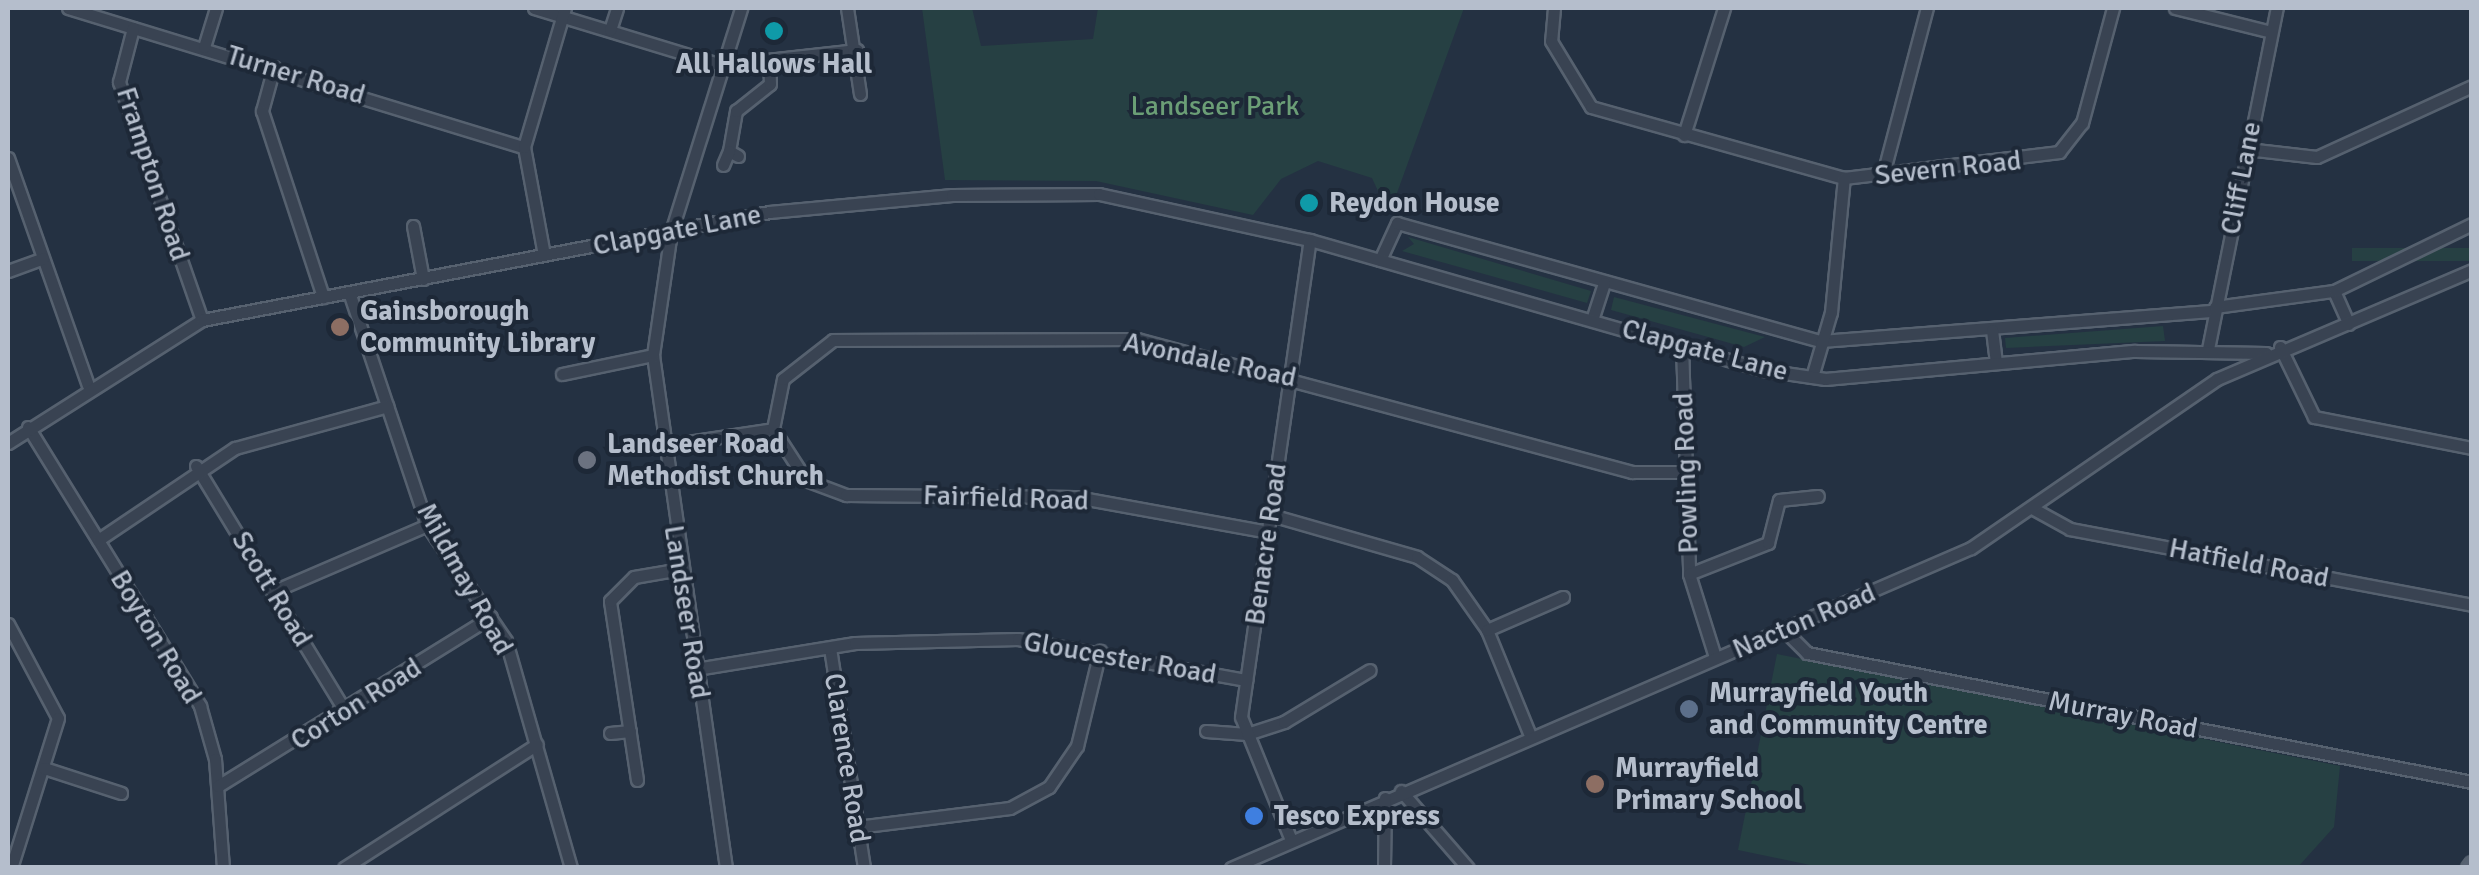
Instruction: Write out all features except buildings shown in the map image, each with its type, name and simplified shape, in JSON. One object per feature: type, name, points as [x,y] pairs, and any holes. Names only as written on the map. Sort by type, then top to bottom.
[{"type":"street","name":"Turner Road","points":[[68,8],[274,67],[524,147]]},
{"type":"street","points":[[204,47],[216,8]]},
{"type":"street","points":[[534,8],[564,12],[722,65],[857,50]]},
{"type":"street","points":[[610,30],[617,8]]},
{"type":"street","name":"Landseer Road","points":[[726,868],[661,446],[653,356],[670,232],[741,8]]},
{"type":"street","points":[[860,94],[857,50],[847,9],[862,8]]},
{"type":"street","name":"Severn Road","points":[[1554,8],[1550,41],[1582,99],[1684,135],[1844,178],[2059,152],[2082,124],[2113,8]]},
{"type":"street","points":[[1684,135],[1724,8]]},
{"type":"street","points":[[1883,174],[1927,8]]},
{"type":"street","points":[[2175,8],[2270,32]]},
{"type":"street","name":"Cliff Lane","points":[[2208,349],[2277,8]]},
{"type":"street","points":[[544,255],[524,147],[564,12]]},
{"type":"street","name":"Frampton Road","points":[[133,28],[119,82],[202,320]]},
{"type":"street","points":[[723,166],[734,154],[736,111],[770,84],[769,60]]},
{"type":"street","points":[[274,67],[262,111],[323,298]]},
{"type":"street","points":[[2247,148],[2317,157],[2472,86]]},
{"type":"street","points":[[8,158],[88,385]]},
{"type":"street","points":[[1812,377],[1821,341],[1844,178]]},
{"type":"street","name":"Clapgate Lane","points":[[8,443],[88,385],[202,320],[841,202],[1099,194],[1310,240],[1682,345],[1812,377],[1877,380],[1996,363],[2208,349],[2266,353]]},
{"type":"street","name":"Clapgate Lane","points":[[1380,260],[1397,223],[1821,341],[2214,310]]},
{"type":"street","points":[[2214,310],[2334,290],[2472,224]]},
{"type":"street","points":[[413,226],[423,279]]},
{"type":"street","name":"Benacre Road","points":[[1292,840],[1247,734],[1246,680],[1310,240]]},
{"type":"street","points":[[8,271],[43,258]]},
{"type":"street","name":"Nacton Road","points":[[1231,868],[1529,733],[1786,632],[1971,548],[2266,353],[2350,324],[2472,270]]},
{"type":"street","name":"Clapgate Lane","points":[[1592,320],[1604,283]]},
{"type":"street","points":[[2334,290],[2350,324]]},
{"type":"street","name":"Mildmay Road","points":[[349,292],[428,525],[492,617],[536,744],[572,868]]},
{"type":"street","points":[[1992,330],[1996,363]]},
{"type":"street","name":"Avondale Road","points":[[774,429],[784,378],[833,340],[1137,339],[1290,376],[1632,472],[1685,472]]},
{"type":"street","name":"Powling Road","points":[[1682,345],[1689,574],[1715,658]]},
{"type":"street","points":[[2280,347],[2314,417],[2472,448]]},
{"type":"street","points":[[562,374],[653,356]]},
{"type":"street","points":[[98,540],[196,466],[386,406]]},
{"type":"street","name":"Boyton Road","points":[[28,427],[200,706],[218,786],[223,868]]},
{"type":"street","points":[[661,446],[774,429]]},
{"type":"street","name":"Fairfield Road","points":[[774,429],[806,480],[846,494],[1076,497],[1268,532]]},
{"type":"street","name":"Scott Road","points":[[196,466],[346,713]]},
{"type":"street","points":[[1689,574],[1768,544],[1778,500],[1818,496]]},
{"type":"street","name":"Hatfield Road","points":[[2032,508],[2070,529],[2472,605]]},
{"type":"street","points":[[1271,515],[1426,562],[1452,580],[1487,630],[1529,733]]},
{"type":"street","points":[[274,590],[428,525]]},
{"type":"street","points":[[638,780],[610,601],[625,581],[681,570]]},
{"type":"street","points":[[1487,630],[1563,597]]},
{"type":"street","name":"Corton Road","points":[[218,786],[346,713],[492,617]]},
{"type":"street","points":[[8,624],[54,699],[57,730],[11,868]]},
{"type":"street","name":"Murray Road","points":[[1786,632],[1806,653],[2472,782]]},
{"type":"street","name":"Gloucester Road","points":[[696,668],[830,648],[960,638],[1100,651],[1246,680]]},
{"type":"street","name":"Clarence Road","points":[[830,648],[864,868]]},
{"type":"street","points":[[858,826],[1010,808],[1050,787],[1077,746],[1100,651]]},
{"type":"street","points":[[1206,731],[1247,734],[1370,670]]},
{"type":"street","points":[[610,733],[630,730]]},
{"type":"street","points":[[344,868],[536,744]]},
{"type":"street","points":[[44,768],[121,793]]},
{"type":"street","points":[[1400,791],[1468,868]]},
{"type":"street","points":[[1384,868],[1389,818],[1385,798]]},
{"type":"street","points":[[1389,818],[1412,808]]},
{"type":"green space","name":"Landseer Park","points":[[922,8],[972,8],[981,46],[1093,39],[1098,8],[1464,8],[1389,215],[1372,178],[1318,161],[1281,179],[1253,215],[1096,181],[945,180]]},
{"type":"green space","points":[[1408,237],[1591,291],[1587,303],[1402,251],[1414,244]]},
{"type":"green space","points":[[2352,248],[2471,248],[2471,261],[2352,261]]},
{"type":"green space","points":[[1614,297],[1765,337],[1744,347],[1611,310]]},
{"type":"green space","points":[[2163,326],[2165,341],[2006,348],[2005,338]]},
{"type":"green space","points":[[1777,654],[2340,766],[2334,827],[2297,868],[1824,868],[1738,850]]},
{"type":"place","name":"All Hallows Hall","points":[[774,31]]},
{"type":"place","name":"Reydon House","points":[[1309,203]]},
{"type":"place","name":"Gainsborough Community Library","points":[[340,327]]},
{"type":"place","name":"Landseer Road Methodist Church","points":[[587,460]]},
{"type":"place","name":"Murrayfield Youth and Community Centre","points":[[1689,709]]},
{"type":"place","name":"Murrayfield Primary School","points":[[1595,784]]},
{"type":"place","name":"Tesco Express","points":[[1254,816]]}]
